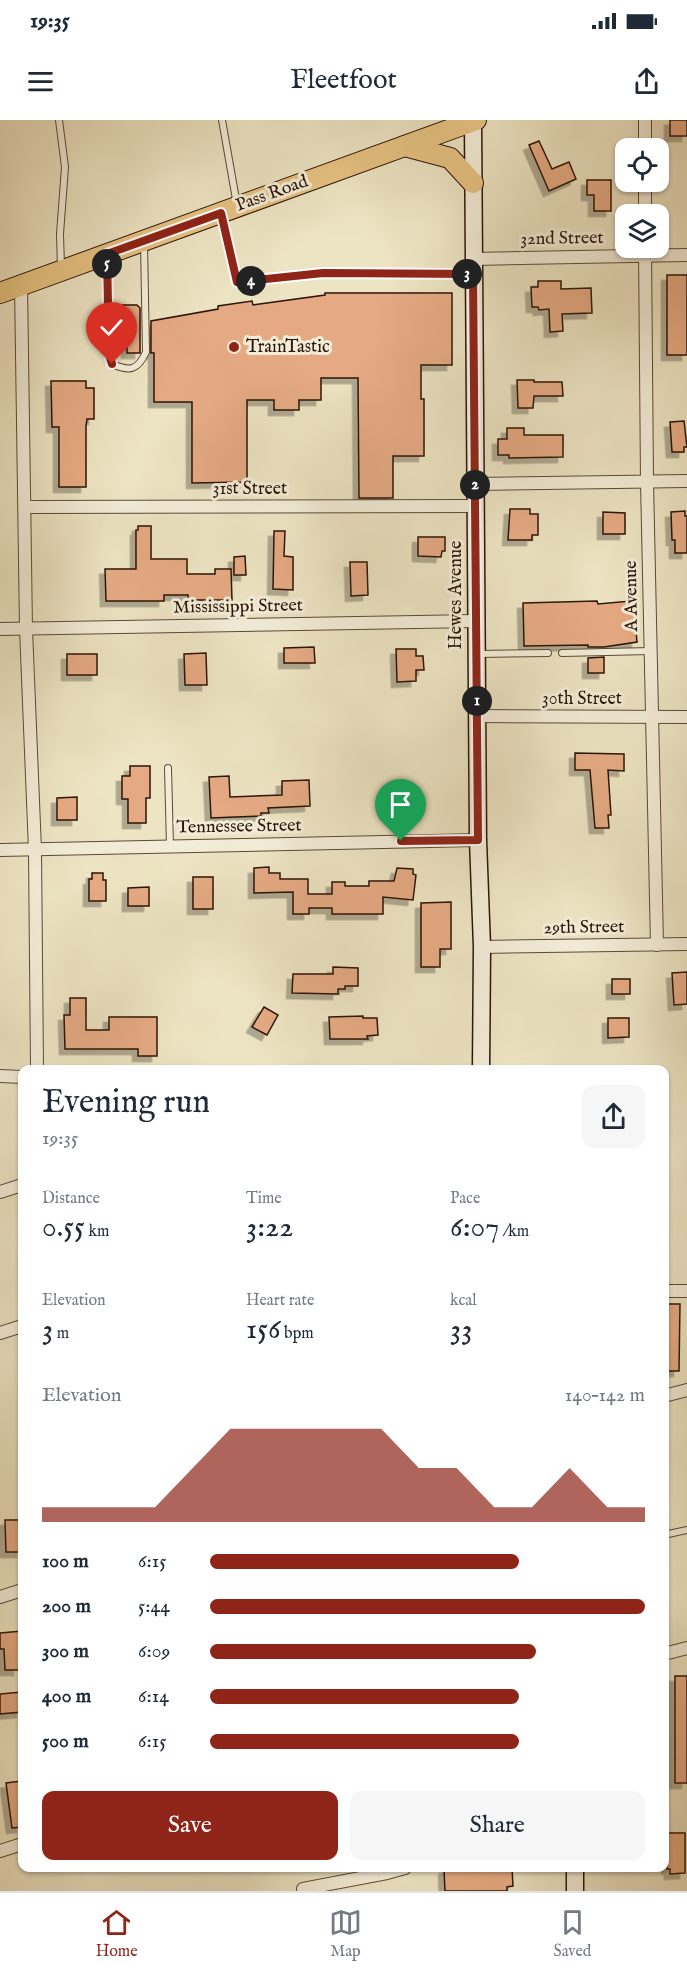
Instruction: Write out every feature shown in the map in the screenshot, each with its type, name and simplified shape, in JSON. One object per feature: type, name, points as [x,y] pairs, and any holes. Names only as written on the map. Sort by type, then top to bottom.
[{"type":"main road","name":"Pass Road","points":[[0,293],[474,120]]},
{"type":"main road","name":"Hewes Avenue","points":[[474,120],[473,267],[478,840],[482,947],[481,1065]]},
{"type":"main road","points":[[405,146],[450,158],[473,183]]},
{"type":"main road","points":[[575,1872],[575,1891]]},
{"type":"street","points":[[645,120],[645,138]]},
{"type":"street","name":"32nd Street","points":[[669,253],[687,255]]},
{"type":"street","name":"32nd Street","points":[[473,267],[615,254]]},
{"type":"street","name":"A Avenue","points":[[645,258],[647,481],[657,945]]},
{"type":"street","points":[[21,285],[26,629],[34,850],[37,1065]]},
{"type":"street","points":[[475,483],[687,481]]},
{"type":"street","name":"31st Street","points":[[25,507],[475,506]]},
{"type":"street","name":"Mississippi Street","points":[[0,629],[476,621]]},
{"type":"street","name":"30th Street","points":[[477,716],[687,717]]},
{"type":"street","name":"Tennessee Street","points":[[0,850],[478,840]]},
{"type":"street","name":"29th Street","points":[[482,947],[687,944]]},
{"type":"street","points":[[0,1076],[18,1077]]},
{"type":"street","points":[[0,1192],[18,1186]]},
{"type":"street","points":[[669,1291],[687,1291]]},
{"type":"street","points":[[0,1333],[18,1327]]},
{"type":"street","points":[[669,1395],[687,1390]]},
{"type":"street","points":[[0,1597],[18,1591]]},
{"type":"street","points":[[669,1653],[687,1648]]},
{"type":"street","points":[[0,1851],[18,1845]]},
{"type":"street","points":[[303,1888],[393,1872]]},
{"type":"lane","points":[[59,120],[65,167],[60,234],[61,271]]},
{"type":"lane","points":[[222,120],[237,282],[323,273],[473,267]]},
{"type":"lane","points":[[107,254],[109,354],[112,364],[121,368],[135,368],[141,364],[146,352],[144,240]]},
{"type":"lane","points":[[562,653],[651,651]]},
{"type":"lane","points":[[476,654],[548,653]]},
{"type":"lane","points":[[168,768],[170,847]]},
{"type":"lane","points":[[669,1534],[687,1530]]},
{"type":"building","points":[[670,120],[687,120],[687,136],[670,136]]},
{"type":"building","points":[[539,141],[552,169],[569,162],[576,179],[549,191],[529,145]]},
{"type":"building","points":[[587,180],[611,180],[611,211],[594,211],[594,195],[587,195]]},
{"type":"building","points":[[667,275],[687,275],[687,355],[667,355]]},
{"type":"building","points":[[538,281],[561,281],[561,289],[591,288],[592,313],[562,314],[563,331],[550,332],[549,309],[539,310],[538,307],[532,307],[531,287],[538,287]]},
{"type":"building","points":[[325,293],[452,293],[452,365],[421,365],[421,399],[424,399],[424,456],[393,456],[393,498],[359,498],[358,378],[321,378],[321,400],[299,400],[299,410],[274,410],[274,400],[247,400],[247,482],[192,483],[192,402],[154,402],[154,353],[151,353],[151,321],[218,309],[218,306],[252,301],[253,305],[325,295]]},
{"type":"building","points":[[122,305],[137,305],[140,308],[140,353],[127,353],[127,346],[117,346],[117,309],[121,309]]},
{"type":"building","points":[[517,380],[562,382],[563,396],[534,396],[533,408],[518,408]]},
{"type":"building","points":[[51,381],[86,381],[86,388],[94,388],[94,419],[87,419],[86,426],[86,487],[59,487],[59,427],[52,427]]},
{"type":"building","points":[[684,421],[687,447],[684,447],[684,452],[672,452],[670,422]]},
{"type":"building","points":[[507,428],[524,428],[524,435],[563,435],[563,457],[509,458],[509,455],[498,455],[498,439],[507,439]]},
{"type":"building","points":[[510,509],[530,509],[530,514],[538,514],[538,535],[532,535],[532,540],[508,540]]},
{"type":"building","points":[[685,511],[687,553],[675,553],[671,512]]},
{"type":"building","points":[[603,512],[625,513],[625,534],[603,534]]},
{"type":"building","points":[[138,526],[151,526],[151,559],[187,559],[187,574],[215,574],[215,569],[231,569],[232,600],[188,600],[188,595],[164,595],[164,601],[106,601],[105,569],[136,569],[136,530]]},
{"type":"building","points":[[274,531],[285,531],[284,556],[293,557],[293,590],[273,589]]},
{"type":"building","points":[[418,537],[445,537],[445,551],[442,551],[441,557],[418,556]]},
{"type":"building","points":[[245,556],[246,575],[234,575],[234,557]]},
{"type":"building","points":[[350,562],[367,562],[368,595],[351,596]]},
{"type":"building","points":[[597,601],[598,604],[631,601],[632,608],[634,608],[637,642],[604,647],[524,646],[523,603]]},
{"type":"building","points":[[314,647],[315,663],[284,663],[284,648]]},
{"type":"building","points":[[396,649],[416,649],[416,656],[423,656],[424,670],[416,670],[416,681],[397,682]]},
{"type":"building","points":[[206,653],[207,685],[185,685],[184,654]]},
{"type":"building","points":[[67,654],[97,654],[97,675],[67,675]]},
{"type":"building","points":[[604,657],[604,673],[588,673],[588,658]]},
{"type":"building","points":[[575,753],[624,754],[624,771],[608,770],[611,815],[608,815],[609,828],[595,828],[590,770],[575,770]]},
{"type":"building","points":[[130,766],[150,766],[150,798],[146,798],[146,823],[128,823],[128,799],[122,799],[122,776],[130,776]]},
{"type":"building","points":[[229,776],[230,797],[282,795],[282,781],[309,780],[310,806],[268,808],[269,813],[261,813],[261,816],[211,818],[209,777]]},
{"type":"building","points":[[77,797],[77,820],[57,820],[57,798]]},
{"type":"building","points":[[269,867],[269,873],[280,873],[280,879],[308,879],[308,894],[332,894],[332,882],[345,882],[345,886],[369,886],[369,881],[394,881],[397,868],[413,869],[413,874],[416,875],[413,900],[383,897],[383,914],[332,914],[332,908],[309,908],[309,914],[293,914],[293,892],[254,893],[254,868]]},
{"type":"building","points":[[92,873],[103,873],[103,880],[106,880],[106,901],[89,901],[89,879],[92,879]]},
{"type":"building","points":[[193,877],[213,877],[213,909],[193,909]]},
{"type":"building","points":[[149,887],[149,906],[128,906],[128,888]]},
{"type":"building","points":[[451,902],[451,949],[440,949],[440,967],[421,967],[421,903]]},
{"type":"building","points":[[333,967],[358,968],[358,986],[345,986],[345,989],[338,989],[338,994],[292,993],[293,974],[333,974]]},
{"type":"building","points":[[687,972],[687,1004],[674,1005],[672,973]]},
{"type":"building","points":[[612,979],[630,979],[630,994],[612,994]]},
{"type":"building","points":[[70,998],[86,998],[86,1030],[109,1030],[109,1017],[157,1017],[157,1056],[138,1056],[138,1049],[65,1049],[64,1015],[70,1015]]},
{"type":"building","points":[[264,1007],[278,1015],[267,1035],[252,1027]]},
{"type":"building","points":[[363,1016],[363,1018],[377,1018],[378,1035],[367,1036],[368,1039],[330,1039],[329,1017]]},
{"type":"building","points":[[608,1018],[629,1018],[629,1037],[608,1038]]},
{"type":"building","points":[[669,1304],[680,1304],[679,1371],[669,1371]]},
{"type":"building","points":[[5,1520],[18,1520],[18,1552],[6,1552]]},
{"type":"building","points":[[18,1631],[18,1670],[5,1670],[4,1649],[0,1649],[0,1633]]},
{"type":"building","points":[[675,1676],[687,1676],[687,1783],[675,1783]]},
{"type":"building","points":[[18,1692],[18,1712],[0,1714],[0,1694]]},
{"type":"building","points":[[18,1781],[18,1827],[12,1828],[6,1783]]},
{"type":"building","points":[[669,1833],[685,1833],[685,1873],[670,1874]]},
{"type":"building","points":[[444,1872],[512,1872],[513,1886],[507,1887],[507,1891],[445,1891]]},
{"type":"place","name":"TrainTastic","points":[[234,347]]},
{"type":"route","points":[[112,364],[109,354],[107,254],[221,213],[237,282],[323,273],[473,274],[478,840],[401,841]]}]
